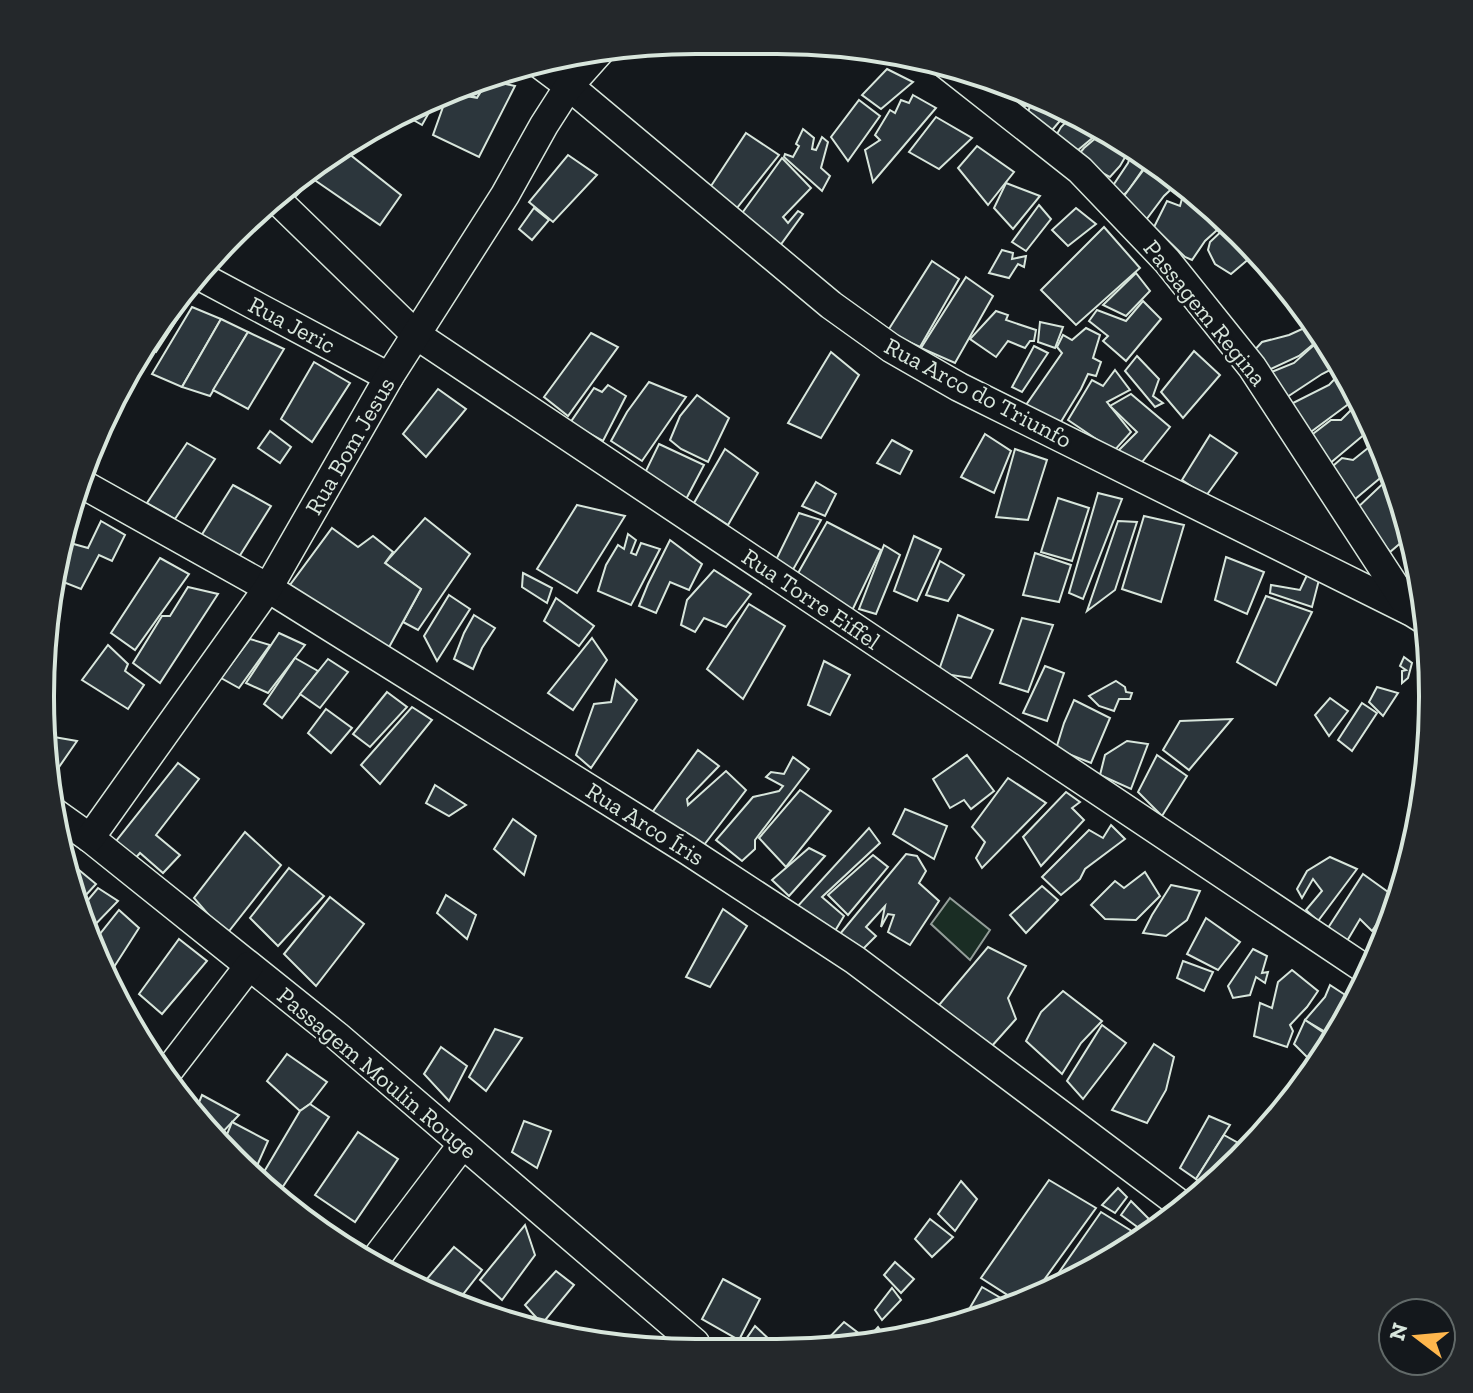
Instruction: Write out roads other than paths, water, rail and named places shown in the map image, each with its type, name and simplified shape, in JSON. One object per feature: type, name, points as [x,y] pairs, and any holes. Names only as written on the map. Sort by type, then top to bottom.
[{"type":"street","name":"Rua Bom Jesus","points":[[90,838],[268,588],[415,334],[505,195],[569,86],[590,63]]},
{"type":"street","name":"Rua Arco do Triunfo","points":[[549,71],[831,305],[891,348],[959,387],[1414,614]]},
{"type":"street","name":"Passagem Regina","points":[[972,85],[1080,170],[1167,261],[1252,367],[1413,606]]},
{"type":"street","name":"Rua Torre Eiffel","points":[[283,205],[415,334],[1360,965]]},
{"type":"street","name":"Rua Jeric","points":[[207,280],[389,377]]},
{"type":"street","name":"Rua Arco Íris","points":[[89,488],[268,588],[687,850],[855,960],[1175,1200]]},
{"type":"street","name":"Passagem Moulin Rouge","points":[[66,821],[337,1036],[462,1145],[666,1334]]},
{"type":"street","points":[[172,1067],[249,966]]},
{"type":"street","points":[[379,1255],[462,1145]]}]
